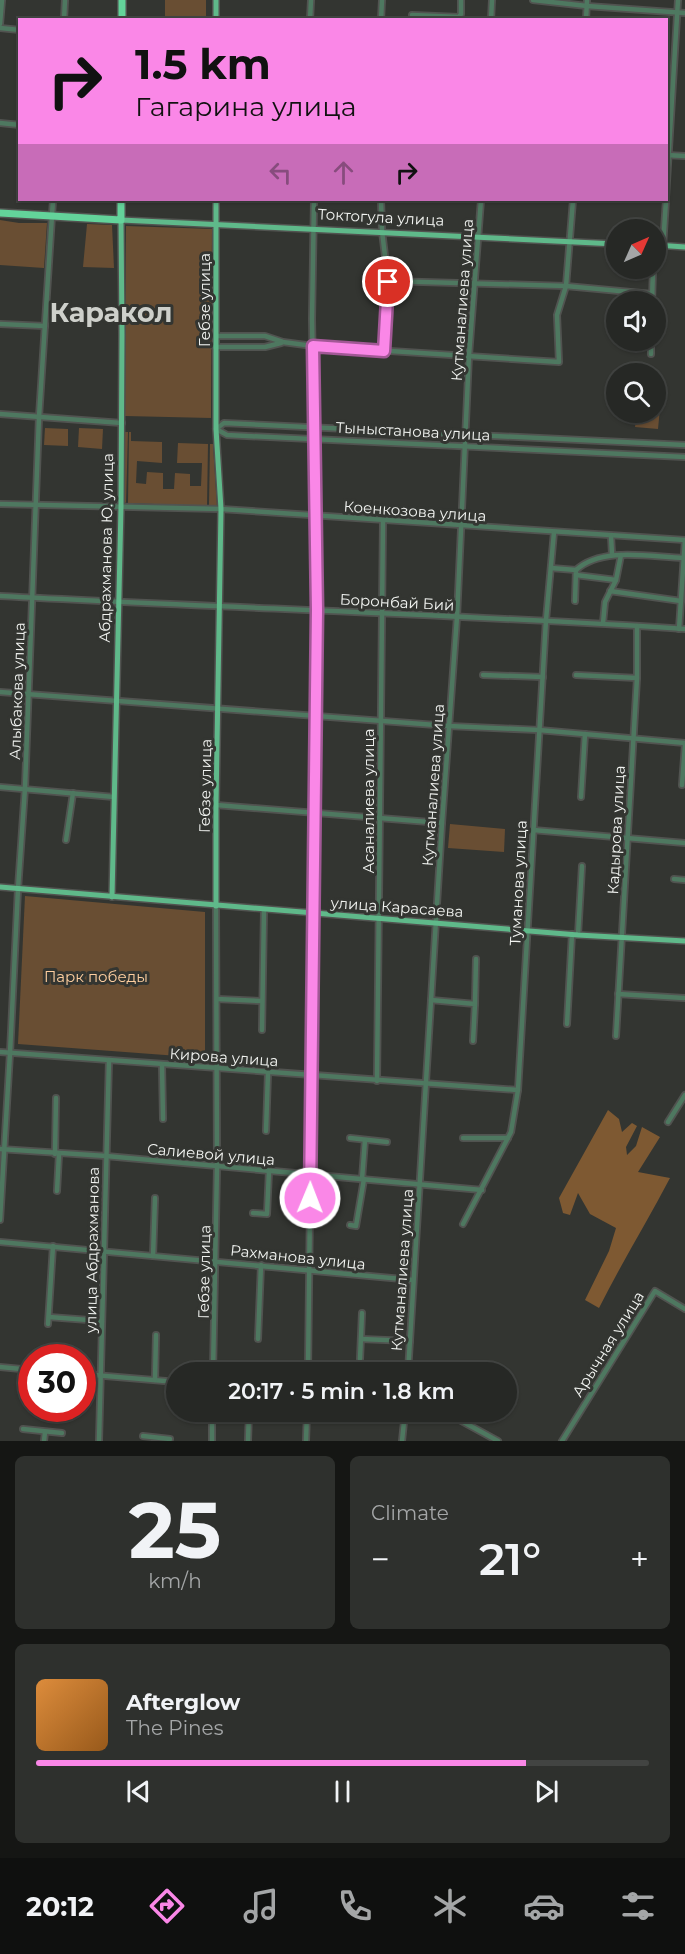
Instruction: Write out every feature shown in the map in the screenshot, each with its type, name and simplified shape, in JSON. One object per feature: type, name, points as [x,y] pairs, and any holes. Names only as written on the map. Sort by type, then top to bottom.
[{"type":"highway","points":[[122,0],[122,18]]},
{"type":"highway","name":"Абдрахманова Ю. улица","points":[[121,201],[121,219]]},
{"type":"highway","name":"Токтогула улица","points":[[0,213],[121,219]]},
{"type":"main road","points":[[216,0],[216,18]]},
{"type":"main road","name":"Гебзе улица","points":[[216,201],[216,429],[221,509],[216,906]]},
{"type":"main road","name":"Токтогула улица","points":[[121,219],[606,243]]},
{"type":"main road","name":"Абдрахманова Ю. улица","points":[[112,897],[121,507],[121,219]]},
{"type":"main road","points":[[666,246],[685,247]]},
{"type":"main road","name":"улица Карасаева","points":[[0,887],[575,935],[685,941]]},
{"type":"street","points":[[0,24],[2,0]]},
{"type":"street","points":[[64,18],[65,0]]},
{"type":"street","points":[[310,18],[311,0]]},
{"type":"street","points":[[381,18],[382,0]]},
{"type":"street","points":[[412,15],[459,17],[461,0]]},
{"type":"street","points":[[491,18],[492,0]]},
{"type":"street","points":[[533,0],[685,13]]},
{"type":"street","points":[[586,18],[587,0]]},
{"type":"street","points":[[668,121],[674,73],[678,0]]},
{"type":"street","points":[[0,28],[18,30]]},
{"type":"street","points":[[668,72],[674,73]]},
{"type":"street","points":[[0,123],[18,125]]},
{"type":"street","points":[[668,155],[685,156]]},
{"type":"street","name":"Алыбакова улица","points":[[0,1220],[2,1149],[10,1053],[25,789],[43,326],[53,201]]},
{"type":"street","points":[[308,1362],[317,610],[317,517],[313,427],[314,201]]},
{"type":"street","points":[[381,201],[388,282],[384,351]]},
{"type":"street","name":"Кутманалиева улица","points":[[409,1362],[457,617],[469,355],[481,201]]},
{"type":"street","points":[[216,336],[265,336],[283,342],[313,346],[559,362],[557,315],[566,286],[573,201]]},
{"type":"street","points":[[665,219],[666,201]]},
{"type":"street","points":[[388,282],[476,282],[620,291]]},
{"type":"street","points":[[0,324],[43,326]]},
{"type":"street","points":[[215,347],[265,347],[283,342]]},
{"type":"street","points":[[0,414],[122,423]]},
{"type":"street","name":"Тыныстанова улица","points":[[685,445],[224,423],[216,429],[227,435],[685,457]]},
{"type":"street","name":"Коенкозова улица","points":[[0,504],[221,509],[685,540]]},
{"type":"street","name":"Асаналиева улица","points":[[377,1081],[383,521]]},
{"type":"street","name":"Туманова улица","points":[[463,1224],[513,1127],[518,1090],[546,620],[554,532]]},
{"type":"street","points":[[611,536],[612,555]]},
{"type":"street","points":[[682,629],[681,601],[685,540]]},
{"type":"street","points":[[575,601],[576,572],[589,561],[612,555],[684,558]]},
{"type":"street","points":[[603,624],[605,603],[615,580],[621,555]]},
{"type":"street","points":[[551,568],[615,580]]},
{"type":"street","points":[[610,591],[681,601]]},
{"type":"street","name":"Боронбай Бий","points":[[0,596],[546,620],[682,629]]},
{"type":"street","name":"Кадырова улица","points":[[616,1036],[637,678],[637,626]]},
{"type":"street","points":[[483,675],[543,677]]},
{"type":"street","points":[[576,675],[637,678]]},
{"type":"street","points":[[0,692],[449,726],[539,730],[685,744],[682,785]]},
{"type":"street","points":[[580,797],[585,734]]},
{"type":"street","points":[[0,787],[114,797]]},
{"type":"street","points":[[66,840],[73,793]]},
{"type":"street","points":[[216,805],[442,823]]},
{"type":"street","points":[[533,830],[685,843]]},
{"type":"street","points":[[567,1024],[582,866]]},
{"type":"street","points":[[674,879],[685,880]]},
{"type":"street","name":"Гебзе улица","points":[[213,1362],[217,1261],[216,906]]},
{"type":"street","points":[[262,1030],[264,910]]},
{"type":"street","points":[[472,1041],[476,959]]},
{"type":"street","points":[[618,994],[684,998]]},
{"type":"street","points":[[217,999],[262,1001]]},
{"type":"street","points":[[431,1000],[475,1004]]},
{"type":"street","name":"Кирова улица","points":[[0,1052],[425,1085],[518,1090]]},
{"type":"street","name":"улица Абдрахманова","points":[[99,1441],[109,1060]]},
{"type":"street","points":[[162,1065],[163,1119]]},
{"type":"street","points":[[266,1131],[268,1073]]},
{"type":"street","points":[[668,1122],[685,1095]]},
{"type":"street","points":[[56,1098],[57,1191]]},
{"type":"street","points":[[350,1138],[387,1142]]},
{"type":"street","points":[[463,1138],[508,1138]]},
{"type":"street","points":[[350,1225],[356,1226],[363,1179],[365,1140]]},
{"type":"street","name":"Салиевой улица","points":[[2,1149],[106,1156],[482,1190]]},
{"type":"street","points":[[253,1213],[267,1214],[269,1171]]},
{"type":"street","points":[[153,1256],[155,1198]]},
{"type":"street","name":"Рахманова улица","points":[[0,1242],[413,1280]]},
{"type":"street","points":[[48,1324],[52,1246]]},
{"type":"street","points":[[258,1339],[261,1265]]},
{"type":"street","name":"Арычная улица","points":[[562,1441],[655,1291],[685,1310]]},
{"type":"street","points":[[360,1359],[362,1313]]},
{"type":"street","points":[[49,1317],[102,1321]]},
{"type":"street","points":[[155,1380],[156,1335]]},
{"type":"street","points":[[361,1339],[410,1341]]},
{"type":"street","points":[[0,1367],[18,1369]]},
{"type":"street","points":[[96,1375],[166,1381]]},
{"type":"street","points":[[212,1422],[212,1441]]},
{"type":"street","points":[[248,1441],[249,1422]]},
{"type":"street","points":[[306,1441],[307,1422]]},
{"type":"street","points":[[402,1441],[404,1422]]},
{"type":"street","points":[[463,1422],[498,1441]]},
{"type":"street","points":[[23,1429],[62,1433]]},
{"type":"street","points":[[44,1441],[45,1432]]},
{"type":"street","points":[[143,1436],[170,1439]]},
{"type":"green space","points":[[165,0],[206,0],[206,18],[165,18]]},
{"type":"green space","points":[[0,220],[47,223],[44,268],[0,265]]},
{"type":"green space","points":[[87,224],[112,225],[114,268],[83,267]]},
{"type":"green space","points":[[126,226],[212,229],[211,418],[125,416]]},
{"type":"green space","points":[[636,423],[659,423],[658,429],[635,427]]},
{"type":"green space","points":[[45,428],[68,429],[68,446],[44,445]]},
{"type":"green space","points":[[79,428],[103,429],[102,449],[78,447]]},
{"type":"green space","points":[[125,432],[128,432],[126,503],[124,502]]},
{"type":"green space","points":[[129,432],[131,432],[131,441],[162,442],[162,463],[137,461],[136,483],[146,484],[147,472],[163,473],[163,489],[174,489],[175,473],[190,474],[190,486],[201,486],[202,463],[177,463],[178,443],[208,444],[207,506],[128,503]]},
{"type":"green space","points":[[210,444],[213,444],[217,506],[209,506]]},
{"type":"green space","points":[[450,824],[505,829],[504,852],[448,848]]},
{"type":"green space","name":"Парк победы","points":[[25,896],[205,912],[205,1058],[18,1044]]},
{"type":"shaded area","points":[[608,1110],[619,1119],[622,1132],[632,1123],[637,1126],[626,1147],[627,1155],[636,1146],[642,1127],[660,1137],[638,1172],[670,1178],[599,1308],[585,1300],[609,1251],[616,1228],[590,1214],[578,1193],[570,1215],[563,1213],[559,1198]]},
{"type":"district","name":"Каракол","points":[[111,312]]},
{"type":"route","points":[[310,1198],[317,610],[313,346],[384,351],[388,282]]}]
